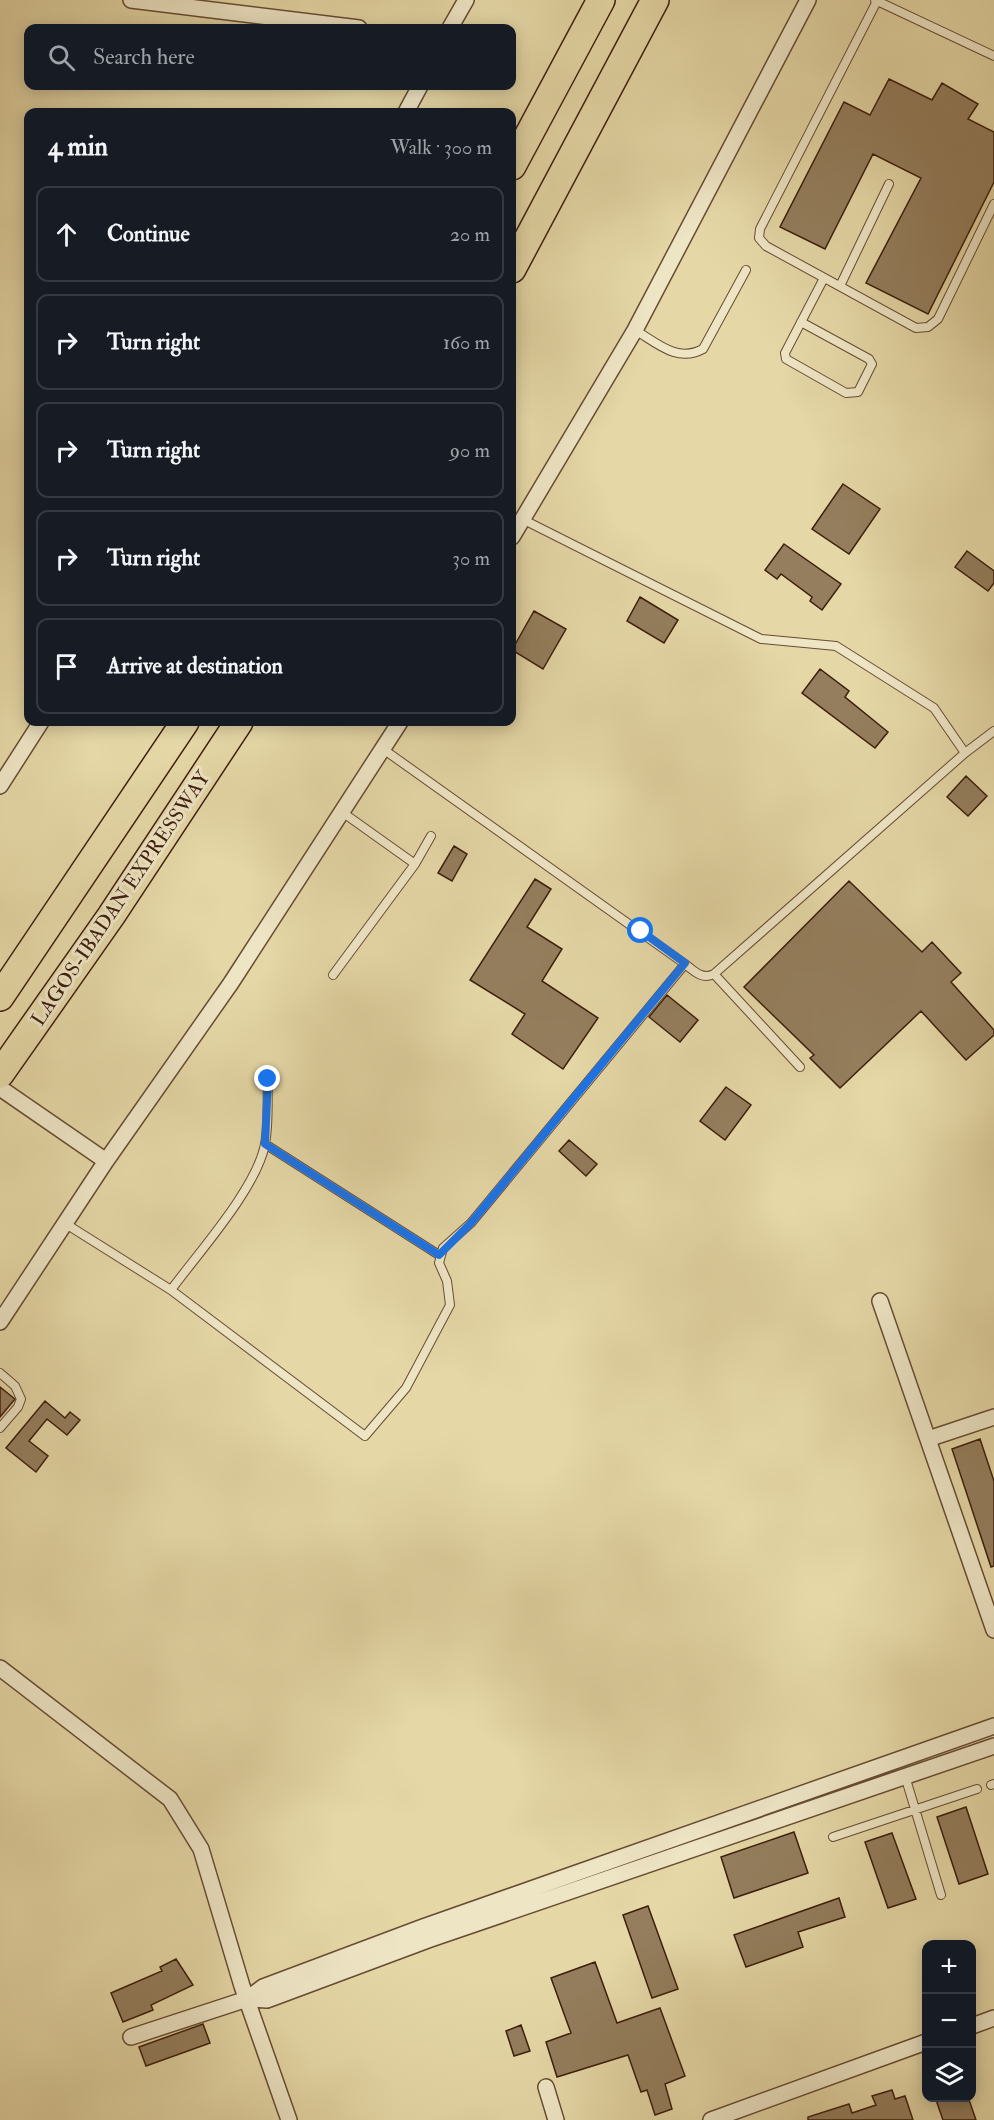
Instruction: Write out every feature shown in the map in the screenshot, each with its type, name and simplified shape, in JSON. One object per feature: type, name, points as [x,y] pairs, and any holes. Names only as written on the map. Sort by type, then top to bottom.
[{"type":"highway","points":[[516,159],[601,0]]},
{"type":"highway","points":[[516,261],[655,0]]},
{"type":"highway","points":[[0,997],[182,726]]},
{"type":"highway","name":"LAGOS-IBADAN EXPRESSWAY","points":[[0,1074],[111,915],[236,726]]},
{"type":"street","points":[[130,0],[326,24]]},
{"type":"street","points":[[452,24],[466,0]]},
{"type":"street","points":[[516,530],[635,330],[808,0]]},
{"type":"street","points":[[408,108],[418,90]]},
{"type":"street","points":[[0,786],[38,726]]},
{"type":"street","points":[[0,1322],[106,1161],[231,983],[397,726]]},
{"type":"street","points":[[0,1088],[106,1161]]},
{"type":"street","points":[[880,1301],[994,1630]]},
{"type":"street","points":[[928,1439],[994,1417]]},
{"type":"street","points":[[0,1668],[170,1799],[201,1848],[247,1999],[289,2120]]},
{"type":"street","points":[[131,2037],[247,1999],[263,1987],[730,1818],[987,1728],[990,1747],[428,1940],[267,2000],[247,1999]]},
{"type":"street","points":[[730,1818],[737,1833]]},
{"type":"street","points":[[976,2025],[994,2018]]},
{"type":"street","points":[[711,2120],[922,2044]]},
{"type":"street","points":[[546,2087],[556,2120]]},
{"type":"lane","points":[[994,56],[876,0],[760,229],[759,238],[766,246],[916,328],[928,327],[938,319],[994,204]]},
{"type":"lane","points":[[840,286],[889,184]]},
{"type":"lane","points":[[635,330],[674,354],[692,355],[703,349],[746,270]]},
{"type":"lane","points":[[801,322],[869,359],[872,364],[871,370],[858,392],[846,393],[786,359],[785,353],[801,322],[824,278]]},
{"type":"lane","points":[[522,519],[761,639],[836,646],[934,708],[965,753]]},
{"type":"lane","points":[[383,749],[685,963],[698,975],[709,977],[965,753],[994,731]]},
{"type":"lane","points":[[342,812],[415,864]]},
{"type":"lane","points":[[333,975],[415,864],[431,836]]},
{"type":"lane","points":[[439,1255],[471,1223],[685,963]]},
{"type":"lane","points":[[714,974],[800,1068]]},
{"type":"lane","points":[[171,1290],[232,1207],[255,1170],[265,1144],[268,1079]]},
{"type":"lane","points":[[265,1144],[439,1255]]},
{"type":"lane","points":[[66,1224],[171,1290],[365,1436],[406,1388],[450,1305],[451,1297],[441,1271],[439,1255]]},
{"type":"lane","points":[[0,1373],[15,1386],[21,1399],[18,1407],[0,1428]]},
{"type":"lane","points":[[905,1776],[941,1895]]},
{"type":"lane","points":[[833,1837],[977,1789]]},
{"type":"building","points":[[889,79],[932,100],[942,83],[978,104],[968,119],[994,132],[994,182],[928,314],[866,283],[921,178],[873,154],[825,249],[780,227],[844,102],[870,115]]},
{"type":"building","points":[[843,484],[880,509],[849,554],[812,529]]},
{"type":"building","points":[[784,544],[841,584],[822,610],[810,601],[812,597],[781,574],[777,579],[765,570]]},
{"type":"building","points":[[967,551],[994,571],[994,583],[988,591],[955,567]]},
{"type":"building","points":[[640,597],[678,620],[664,643],[627,621]]},
{"type":"building","points":[[534,611],[566,629],[543,669],[516,652],[516,643]]},
{"type":"building","points":[[820,669],[849,691],[845,697],[888,732],[875,748],[802,693]]},
{"type":"building","points":[[966,776],[987,796],[968,816],[947,797]]},
{"type":"building","points":[[454,846],[467,854],[452,881],[438,873]]},
{"type":"building","points":[[535,879],[551,889],[527,927],[562,949],[542,981],[598,1018],[563,1069],[512,1034],[525,1014],[470,980]]},
{"type":"building","points":[[849,881],[922,952],[932,942],[961,973],[951,982],[994,1030],[994,1035],[966,1060],[921,1011],[840,1088],[810,1058],[814,1055],[744,987]]},
{"type":"building","points":[[667,995],[698,1020],[680,1042],[649,1017]]},
{"type":"building","points":[[726,1087],[751,1105],[725,1140],[700,1121]]},
{"type":"building","points":[[569,1140],[597,1164],[586,1176],[559,1151]]},
{"type":"building","points":[[0,1387],[15,1399],[0,1417]]},
{"type":"building","points":[[45,1401],[65,1418],[70,1412],[80,1420],[67,1435],[47,1419],[29,1441],[48,1456],[36,1472],[6,1448]]},
{"type":"building","points":[[980,1439],[994,1481],[994,1566],[991,1567],[952,1449]]},
{"type":"building","points":[[966,1807],[988,1874],[959,1884],[937,1817]]},
{"type":"building","points":[[794,1832],[808,1873],[734,1898],[721,1857]]},
{"type":"building","points":[[892,1833],[916,1899],[888,1908],[865,1842]]},
{"type":"building","points":[[839,1898],[845,1917],[798,1932],[803,1947],[746,1967],[734,1935]]},
{"type":"building","points":[[648,1906],[678,1989],[652,1998],[623,1915]]},
{"type":"building","points":[[176,1959],[193,1985],[151,2005],[153,2010],[123,2022],[111,1993],[162,1971],[160,1967]]},
{"type":"building","points":[[595,1962],[617,2023],[660,2008],[685,2076],[665,2084],[672,2109],[655,2115],[647,2090],[641,2092],[628,2055],[557,2077],[546,2042],[571,2033],[551,1978]]},
{"type":"building","points":[[203,2024],[210,2043],[146,2066],[139,2047]]},
{"type":"building","points":[[521,2025],[530,2051],[514,2056],[506,2031]]},
{"type":"building","points":[[892,2090],[895,2099],[905,2096],[913,2120],[808,2120],[808,2117],[849,2104],[852,2113],[876,2105],[872,2096]]},
{"type":"building","points":[[937,2102],[970,2102],[976,2120],[943,2120]]},
{"type":"route","points":[[268,1079],[265,1144],[439,1255],[443,1248],[471,1223],[685,963],[641,931]]}]
